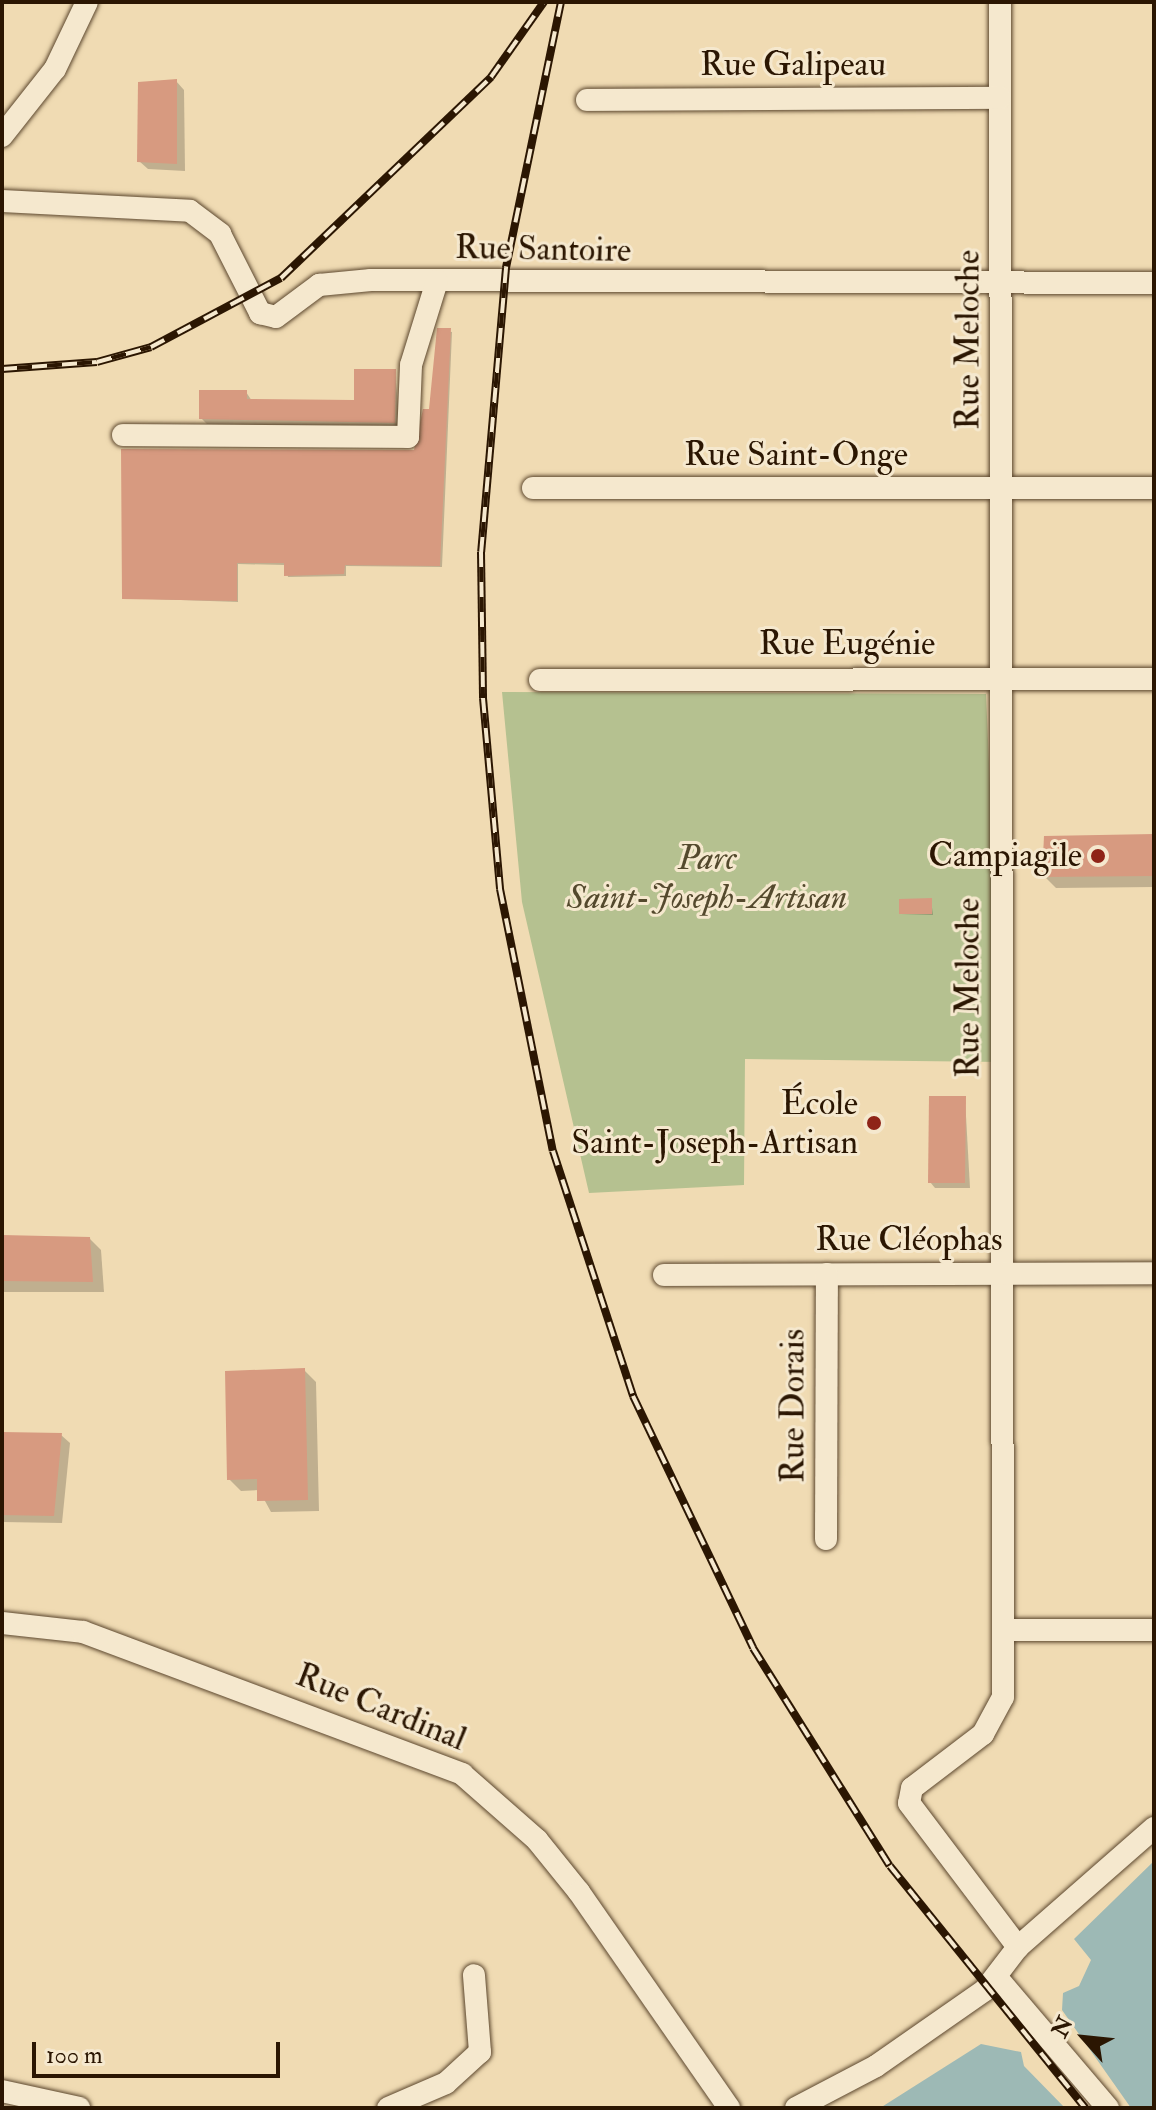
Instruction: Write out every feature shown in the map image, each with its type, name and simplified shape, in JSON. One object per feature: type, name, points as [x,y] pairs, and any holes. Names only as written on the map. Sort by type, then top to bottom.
[{"type":"street","points":[[2,136],[55,69],[87,2]]},
{"type":"street","name":"Rue Meloche","points":[[1000,2],[1006,1630],[998,1717],[912,1788],[909,1803],[1018,1947]]},
{"type":"street","name":"Rue Galipeau","points":[[587,100],[1000,98]]},
{"type":"street","name":"Rue Santoire","points":[[2,201],[190,211],[220,234],[250,299],[266,316],[287,314],[319,285],[437,281],[550,286],[1154,283]]},
{"type":"street","points":[[123,435],[408,437],[411,365],[437,281]]},
{"type":"street","name":"Rue Saint-Onge","points":[[533,488],[1154,488]]},
{"type":"street","name":"Rue Eugénie","points":[[540,680],[1154,679]]},
{"type":"street","name":"Rue Cléophas","points":[[664,1275],[1154,1273]]},
{"type":"street","name":"Rue Dorais","points":[[826,1539],[827,1274]]},
{"type":"street","name":"Rue Cardinal","points":[[2,1623],[83,1632],[462,1774],[537,1840],[579,1892],[729,2108]]},
{"type":"street","points":[[1006,1630],[1154,1630]]},
{"type":"street","points":[[796,2108],[876,2066],[999,1980],[1018,1947],[1154,1828]]},
{"type":"street","points":[[388,2108],[446,2083],[480,2052],[474,1975]]},
{"type":"street","points":[[999,1980],[1108,2108]]},
{"type":"street","points":[[2,2091],[79,2108]]},
{"type":"green space","name":"Parc Saint-Joseph-Artisan","points":[[502,692],[986,694],[1002,1062],[745,1059],[744,1185],[589,1193],[522,902]]},
{"type":"water","points":[[1154,1861],[1154,2108],[1131,2108],[1062,2010],[1063,1993],[1079,1986],[1091,1960],[1074,1939]]},
{"type":"water","points":[[981,2044],[1021,2052],[1024,2066],[1065,2108],[880,2108]]},
{"type":"building","points":[[177,79],[177,164],[137,162],[138,82]]},
{"type":"building","points":[[437,328],[451,328],[440,566],[345,565],[344,574],[284,576],[284,563],[237,563],[237,601],[122,599],[121,449],[414,450],[423,409],[429,409]]},
{"type":"building","points":[[354,369],[396,369],[395,423],[199,419],[199,390],[247,390],[247,399],[354,400]]},
{"type":"building","name":"Campiagile","points":[[1154,834],[1154,876],[1042,877],[1044,836]]},
{"type":"building","points":[[932,898],[932,914],[899,914],[899,899]]},
{"type":"building","points":[[929,1096],[966,1096],[965,1183],[928,1183]]},
{"type":"building","points":[[2,1235],[90,1237],[93,1282],[2,1281]]},
{"type":"building","points":[[305,1368],[308,1500],[257,1501],[257,1479],[227,1480],[225,1371]]},
{"type":"building","points":[[2,1432],[62,1433],[54,1516],[2,1515]]},
{"type":"railway","points":[[2,369],[97,362],[151,347],[281,278],[491,77],[544,2]]},
{"type":"railway","points":[[561,2],[506,268],[481,552],[483,698],[500,889],[553,1151],[633,1396],[753,1648],[890,1866],[1085,2108]]},
{"type":"place","name":"Campiagile","points":[[1098,856]]},
{"type":"place","name":"École Saint-Joseph-Artisan","points":[[874,1123]]}]
